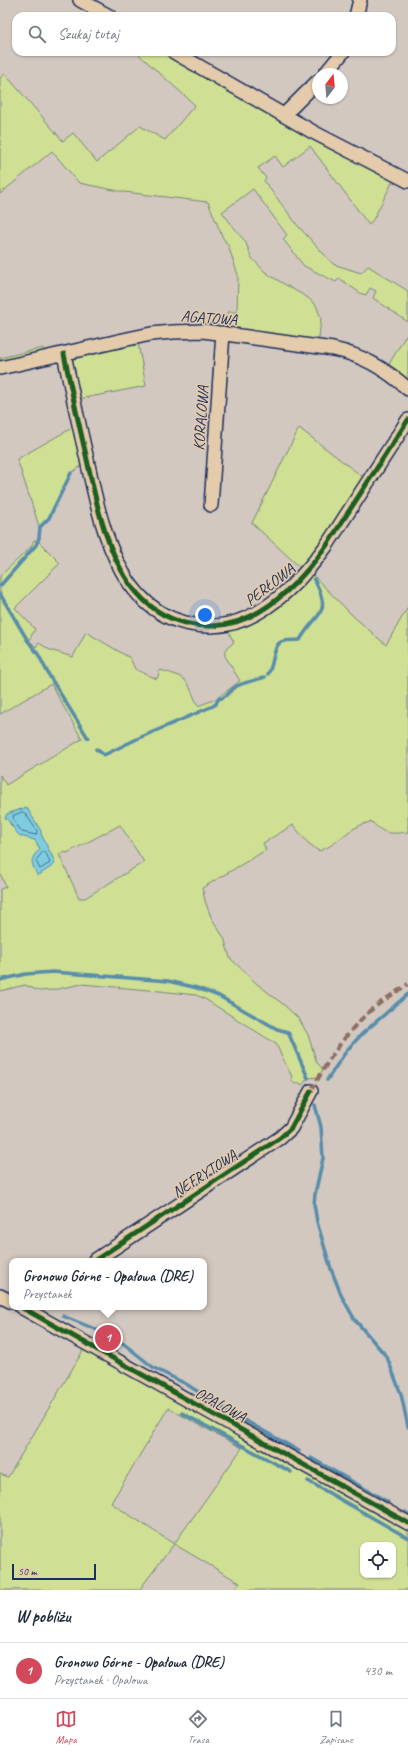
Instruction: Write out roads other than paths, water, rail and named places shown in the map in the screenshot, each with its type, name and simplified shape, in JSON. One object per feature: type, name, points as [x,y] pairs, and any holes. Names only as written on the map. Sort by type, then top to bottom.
[{"type":"street","points":[[80,0],[102,12]]},
{"type":"street","points":[[357,12],[360,0]]},
{"type":"street","points":[[181,56],[313,132],[408,181]]},
{"type":"street","points":[[330,68],[340,56]]},
{"type":"street","points":[[284,115],[312,87]]},
{"type":"street","name":"AGATOWA","points":[[0,368],[151,334],[186,331],[223,333],[333,349],[350,353],[370,361],[408,389]]},
{"type":"street","name":"KORALOWA","points":[[211,505],[223,333]]},
{"type":"street","name":"PERŁOWA","points":[[64,354],[98,511],[108,544],[128,582],[143,601],[162,614],[192,624],[219,626],[241,620],[268,604],[296,582],[327,545],[408,420]]},
{"type":"street","name":"NEFRYTOWA","points":[[99,1258],[280,1138],[291,1128],[311,1091]]},
{"type":"street","points":[[0,1296],[9,1300]]},
{"type":"street","name":"OPALOWA","points":[[31,1310],[408,1523]]},
{"type":"water","points":[[27,808],[41,831],[41,834],[55,862],[54,865],[39,875],[37,875],[32,864],[34,856],[40,849],[35,840],[19,835],[5,818],[7,814]]},
{"type":"waterway","points":[[0,586],[36,545],[39,538],[40,527],[49,518],[71,473]]},
{"type":"waterway","points":[[268,674],[278,644],[285,641],[300,640],[320,612],[322,600],[320,591],[314,579]]},
{"type":"waterway","points":[[0,594],[88,738]]},
{"type":"waterway","points":[[96,749],[104,755],[213,706],[216,704],[218,699],[226,696],[234,688],[240,685],[265,677]]},
{"type":"waterway","points":[[0,980],[26,974],[53,972],[168,981],[197,988],[219,996],[277,1029],[288,1032],[308,1078]]},
{"type":"waterway","points":[[327,1080],[347,1050],[362,1034],[408,994]]},
{"type":"waterway","points":[[315,1105],[321,1127],[323,1158],[314,1204],[317,1222],[331,1269],[342,1297],[355,1320],[387,1357],[401,1394],[408,1427]]},
{"type":"waterway","points":[[63,1316],[95,1329],[124,1344],[154,1368],[186,1384],[230,1412],[299,1451]]},
{"type":"waterway","points":[[182,1413],[291,1472]]},
{"type":"waterway","points":[[311,1458],[388,1502]]},
{"type":"waterway","points":[[308,1481],[408,1538]]},
{"type":"place","name":"Gronowo Górne - Opałowa (DRE)","points":[[108,1338]]}]
